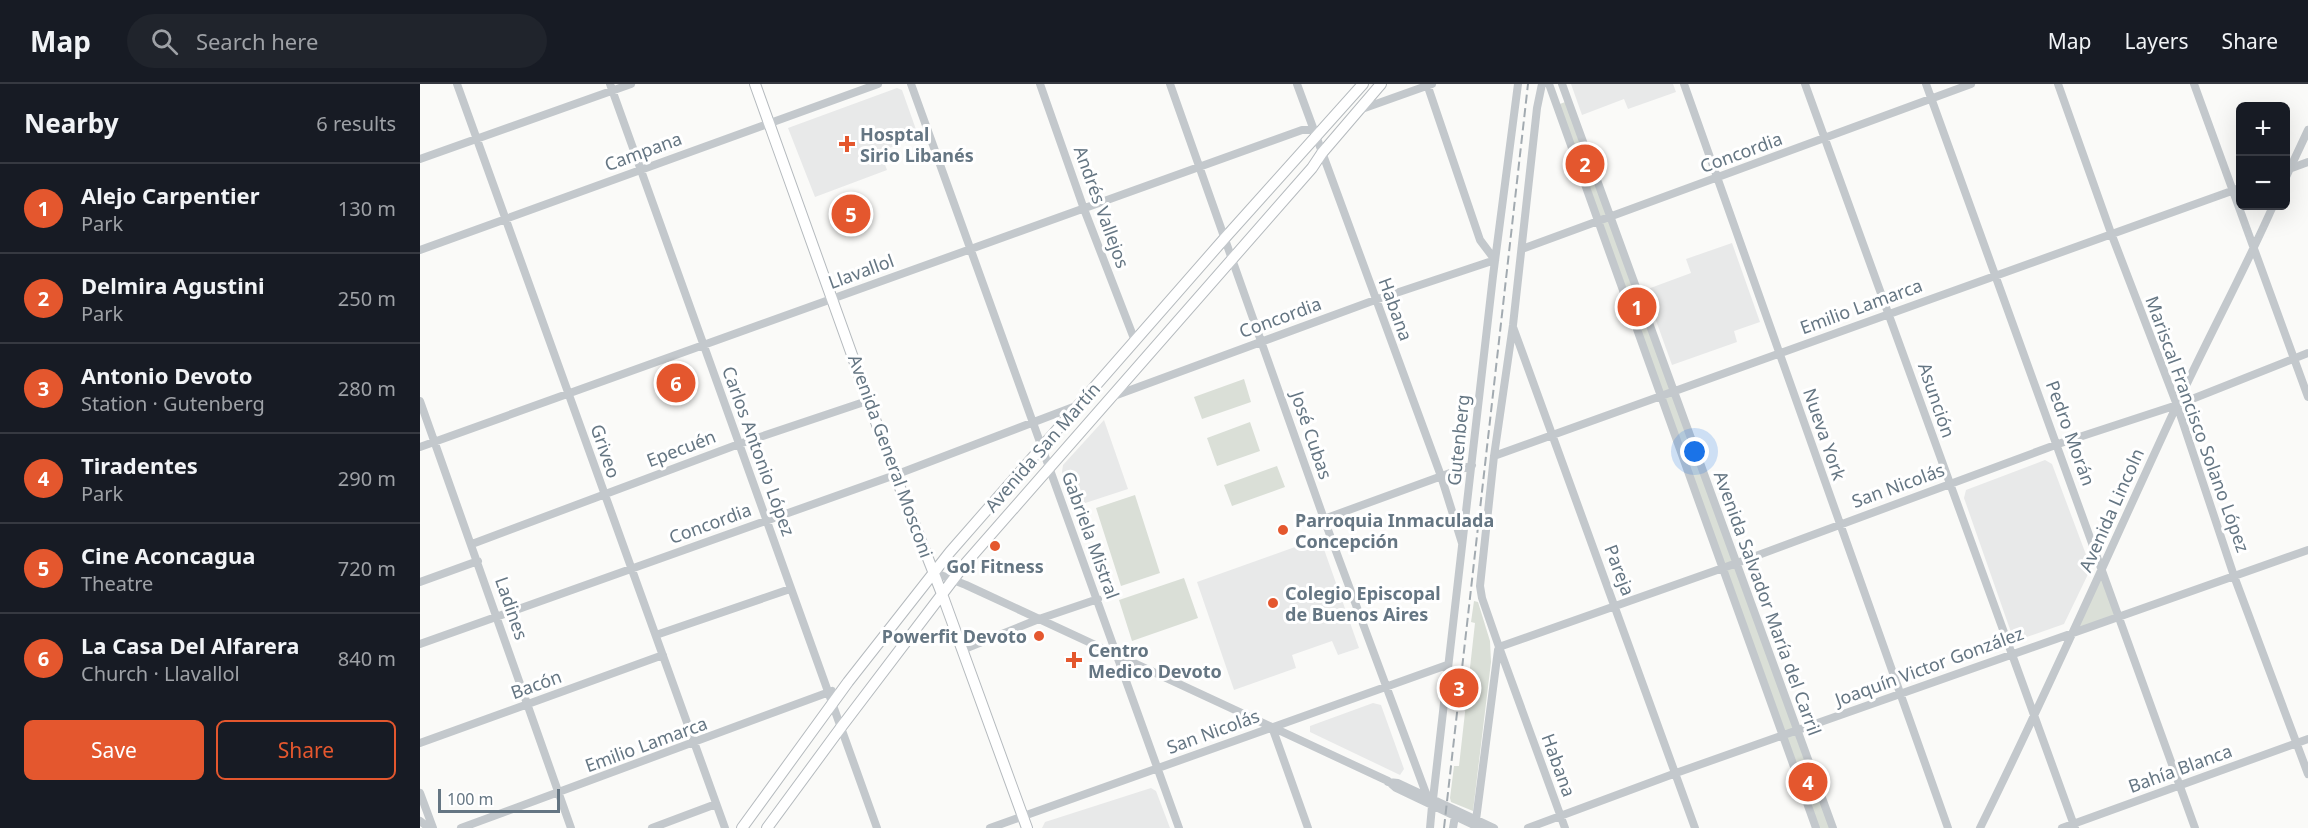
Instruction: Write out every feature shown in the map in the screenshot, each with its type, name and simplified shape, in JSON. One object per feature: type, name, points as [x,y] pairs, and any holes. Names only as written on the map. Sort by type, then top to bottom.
[{"type":"main road","name":"Avenida General Mosconi","points":[[755,84],[895,475],[942,594],[1027,828]]},
{"type":"main road","name":"Avenida San Martín","points":[[742,828],[842,690],[933,572],[1315,133],[1363,84]]},
{"type":"main road","name":"Avenida San Martín","points":[[767,828],[953,580],[1312,168],[1381,84]]},
{"type":"street","name":"Griveo","points":[[457,84],[725,828]]},
{"type":"street","points":[[420,159],[476,140],[611,87],[631,84]]},
{"type":"street","name":"Campana","points":[[420,250],[878,84]]},
{"type":"street","name":"Gabriela Mistral","points":[[911,84],[1179,828]]},
{"type":"street","name":"Andrés Vallejos","points":[[1040,84],[1084,209],[1135,341]]},
{"type":"street","name":"José Cubas","points":[[1170,84],[1385,688],[1431,800]]},
{"type":"street","name":"Habana","points":[[1297,84],[1441,476],[1463,546]]},
{"type":"street","name":"Gutenberg","points":[[1430,828],[1431,800],[1518,84]]},
{"type":"street","name":"Gutenberg","points":[[1487,612],[1480,586],[1494,456],[1513,325],[1537,108],[1542,84]]},
{"type":"street","name":"Avenida Salvador María del Carril","points":[[1549,84],[1816,828]]},
{"type":"street","name":"Avenida Salvador María del Carril","points":[[1562,84],[1833,828]]},
{"type":"street","name":"Nueva York","points":[[1684,84],[1948,828]]},
{"type":"street","name":"Asunción","points":[[1805,84],[2074,826]]},
{"type":"street","name":"Pedro Morán","points":[[1926,84],[2195,828]]},
{"type":"street","name":"Concordia","points":[[1522,249],[1971,84]]},
{"type":"street","name":"Mariscal Francisco Solano López","points":[[2058,84],[2110,233],[2177,405],[2234,576],[2298,742],[2308,774]]},
{"type":"street","points":[[2194,84],[2236,188]]},
{"type":"street","points":[[1359,110],[1429,85],[1480,240],[1495,260]]},
{"type":"street","name":"Carlos Antonio López","points":[[611,87],[877,828]]},
{"type":"street","name":"Llavallol","points":[[420,447],[1302,130],[1315,133]]},
{"type":"street","points":[[2290,166],[2308,130]]},
{"type":"street","points":[[2290,171],[2308,162]]},
{"type":"street","name":"Emilio Lamarca","points":[[1494,456],[2110,233],[2236,190]]},
{"type":"street","points":[[2243,210],[2254,250],[2308,397]]},
{"type":"street","name":"Avenida Lincoln","points":[[1980,828],[2035,717],[2177,405],[2254,250],[2271,210]]},
{"type":"street","name":"Concordia","points":[[1112,397],[1375,300],[1495,260]]},
{"type":"street","name":"Pareja","points":[[1513,325],[1695,828]]},
{"type":"street","name":"San Nicolás","points":[[1499,647],[1615,604],[1737,563],[2058,444],[2177,405],[2308,353]]},
{"type":"street","name":"Epecuén","points":[[472,544],[739,444],[870,400]]},
{"type":"street","name":"Ladines","points":[[420,401],[571,828]]},
{"type":"street","name":"Concordia","points":[[420,644],[895,475],[1078,405]]},
{"type":"street","points":[[1324,519],[1472,465]]},
{"type":"street","name":"Joaquín Victor González","points":[[1528,828],[2011,653],[2308,549]]},
{"type":"street","points":[[420,582],[478,561]]},
{"type":"street","points":[[933,572],[1388,782],[1398,783],[1478,824]]},
{"type":"street","points":[[656,635],[790,590]]},
{"type":"street","points":[[962,650],[1039,619],[1098,599]]},
{"type":"street","name":"Habana","points":[[1487,612],[1564,828]]},
{"type":"street","points":[[1478,824],[1499,647]]},
{"type":"street","name":"Bacón","points":[[420,743],[663,655]]},
{"type":"street","name":"San Nicolás","points":[[990,828],[1447,665]]},
{"type":"street","name":"Emilio Lamarca","points":[[461,828],[559,794],[828,692],[842,690]]},
{"type":"street","points":[[1272,727],[1308,828]]},
{"type":"street","name":"Bahía Blanca","points":[[2062,828],[2074,826],[2308,739]]},
{"type":"street","points":[[420,794],[431,828]]},
{"type":"street","points":[[1431,800],[1455,816],[1494,828]]},
{"type":"street","points":[[652,828],[716,804]]},
{"type":"street","points":[[1453,828],[1455,816]]},
{"type":"street","points":[[420,821],[431,828]]},
{"type":"shaded area","points":[[1571,84],[1673,84],[1676,92],[1628,109],[1624,99],[1582,115]]},
{"type":"shaded area","name":"Hosptal Sirio Libanés","points":[[897,88],[902,90],[919,138],[880,151],[887,170],[815,197],[788,128]]},
{"type":"shaded area","points":[[1568,101],[1833,828],[1816,828],[1557,105]]},
{"type":"shaded area","points":[[1732,243],[1760,322],[1734,331],[1737,342],[1672,365],[1645,290],[1691,273],[1686,259]]},
{"type":"shaded area","points":[[1244,379],[1251,402],[1202,419],[1194,397]]},
{"type":"shaded area","points":[[1104,420],[1128,489],[1073,507],[1062,472],[1063,465]]},
{"type":"shaded area","points":[[1250,422],[1260,451],[1217,466],[1207,438]]},
{"type":"shaded area","points":[[2045,460],[2052,464],[2091,568],[2064,624],[2018,640],[2013,638],[1964,498],[1966,490]]},
{"type":"shaded area","points":[[1277,466],[1285,487],[1232,506],[1224,485]]},
{"type":"shaded area","points":[[1135,495],[1160,573],[1121,586],[1096,508]]},
{"type":"shaded area","name":"Colegio Episcopal de Buenos Aires","points":[[1320,538],[1359,648],[1338,655],[1332,641],[1292,655],[1296,668],[1234,690],[1197,582]]},
{"type":"shaded area","points":[[2103,570],[2119,616],[2074,632]]},
{"type":"shaded area","points":[[1184,578],[1198,618],[1132,641],[1119,600]]},
{"type":"shaded area","points":[[1474,601],[1478,602],[1490,641],[1491,662],[1473,811],[1451,802],[1450,798],[1454,766],[1459,766],[1475,623],[1471,622]]},
{"type":"shaded area","points":[[1373,703],[1381,705],[1404,769],[1400,775],[1310,732],[1310,726]]},
{"type":"shaded area","points":[[1151,788],[1156,791],[1170,828],[1042,828],[1045,822]]},
{"type":"railway","points":[[1444,828],[1528,84]]},
{"type":"place","name":"Hosptal Sirio Libanés","points":[[847,144]]},
{"type":"place","name":"Delmira Agustini","points":[[1585,164]]},
{"type":"place","name":"Cine Aconcagua","points":[[851,214]]},
{"type":"place","name":"Alejo Carpentier","points":[[1637,307]]},
{"type":"place","name":"La Casa Del Alfarera","points":[[676,383]]},
{"type":"place","name":"Parroquia Inmaculada Concepción","points":[[1283,530]]},
{"type":"place","name":"Go! Fitness","points":[[995,546]]},
{"type":"place","name":"Colegio Episcopal de Buenos Aires","points":[[1273,603]]},
{"type":"place","name":"Powerfit Devoto","points":[[1039,636]]},
{"type":"place","name":"Centro Medico Devoto","points":[[1074,660]]},
{"type":"place","name":"Antonio Devoto","points":[[1459,688]]},
{"type":"place","name":"Tiradentes","points":[[1808,782]]}]
